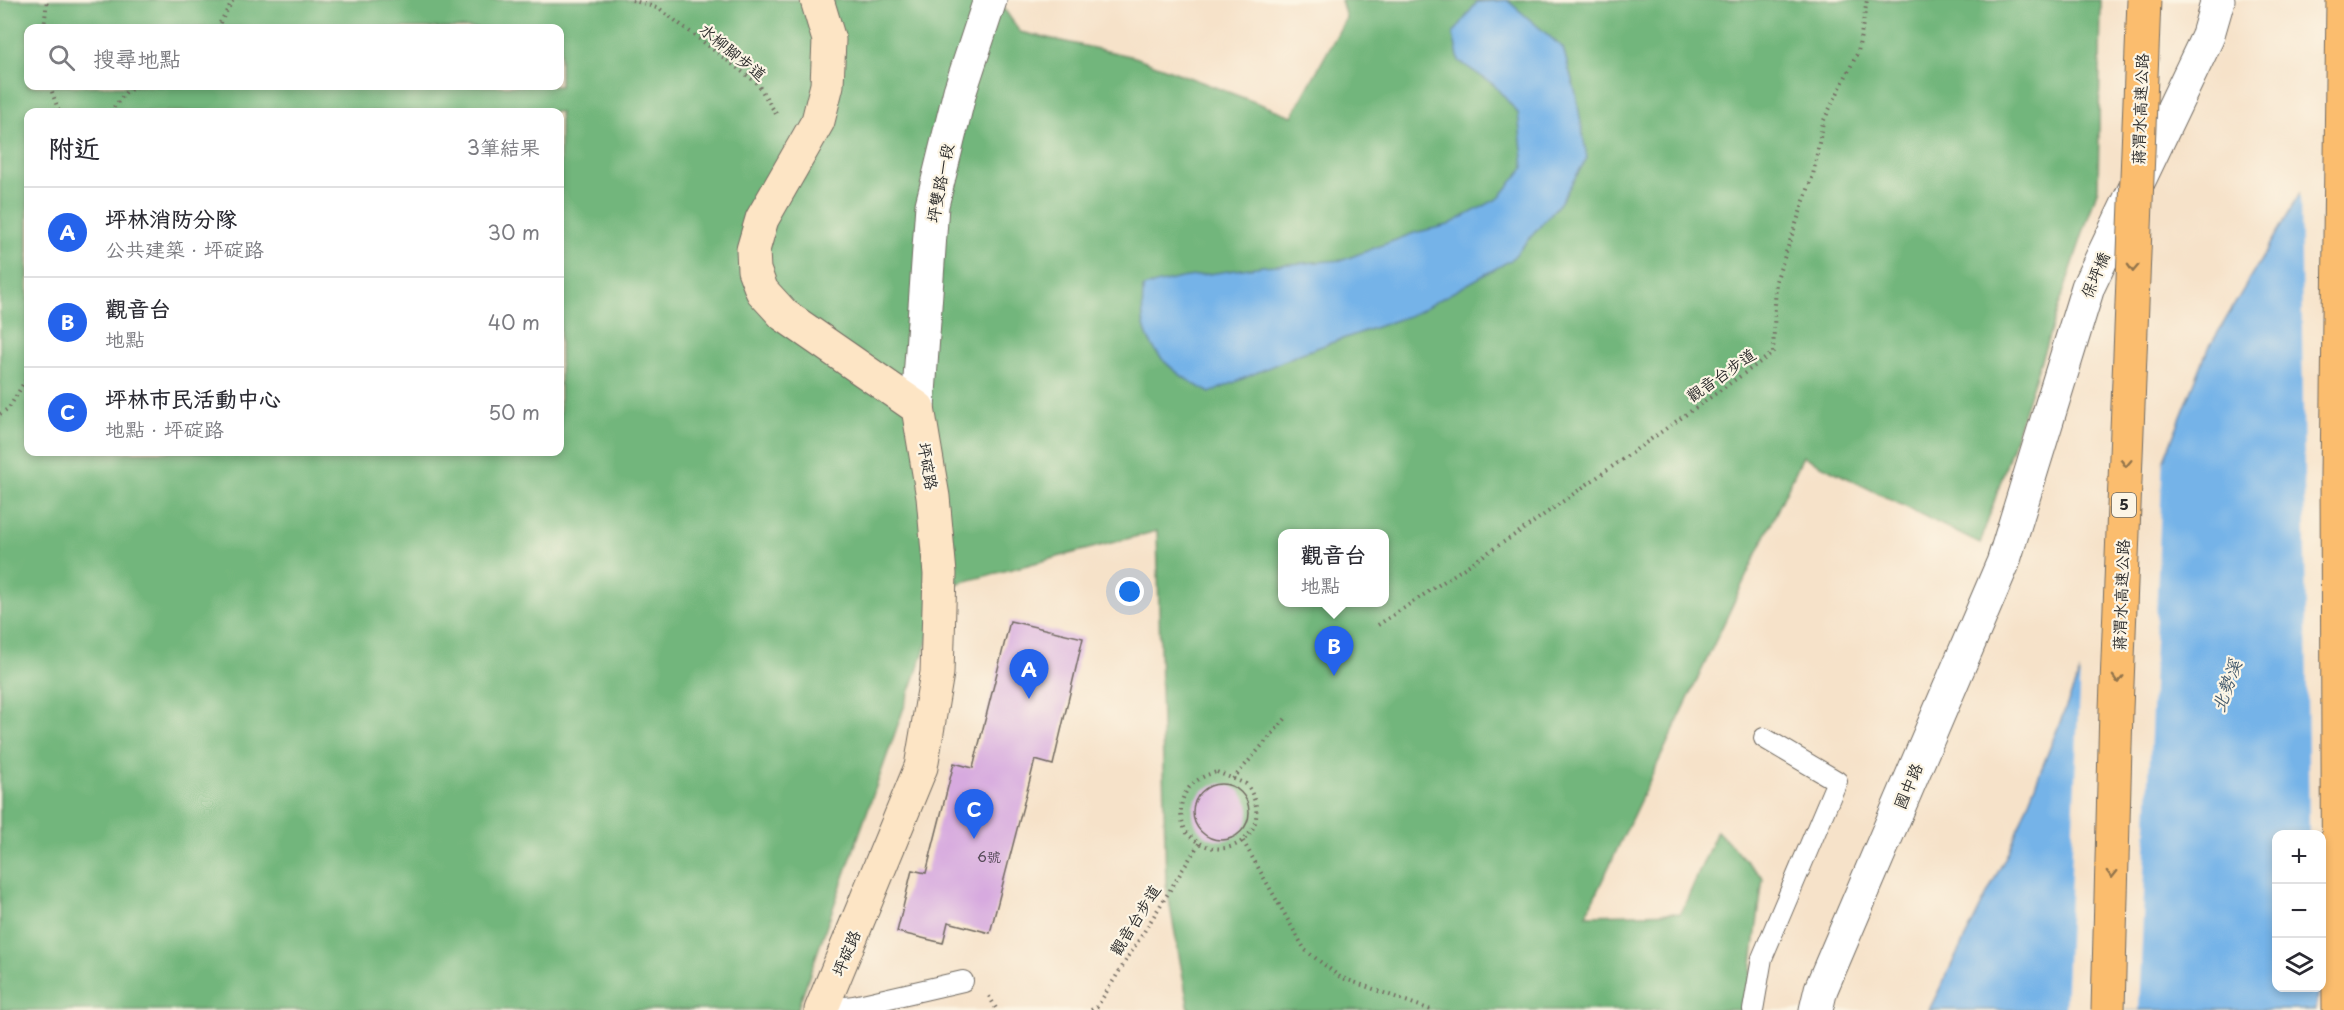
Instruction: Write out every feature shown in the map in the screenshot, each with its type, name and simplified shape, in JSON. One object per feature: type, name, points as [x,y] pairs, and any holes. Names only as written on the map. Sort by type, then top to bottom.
[{"type":"highway","name":"蔣渭水高速公路","points":[[2109,1010],[2116,710],[2144,0]]},
{"type":"highway","points":[[2339,1010],[2337,476],[2343,0]]},
{"type":"main road","points":[[817,0],[829,40],[827,85],[818,121],[762,219],[753,250],[754,270],[762,291],[784,315],[918,408]]},
{"type":"main road","name":"坪碇路","points":[[821,1010],[921,767],[937,673],[940,574],[933,497],[918,408]]},
{"type":"street","name":"坪雙路一段","points":[[918,408],[932,205],[960,91],[990,0]]},
{"type":"street","name":"保坪橋","points":[[2003,563],[2088,287],[2206,38],[2218,0]]},
{"type":"street","name":"國中路","points":[[1816,1010],[1821,989],[2003,563]]},
{"type":"lane","points":[[1753,1010],[1762,958],[1837,781],[1764,738]]},
{"type":"lane","points":[[821,1010],[854,1006],[963,981]]},
{"type":"path","points":[[44,24],[47,0]]},
{"type":"path","points":[[219,24],[233,0]]},
{"type":"path","name":"水柳腳步道","points":[[632,0],[660,9],[757,83],[778,116],[780,125]]},
{"type":"path","name":"觀音台步道","points":[[1378,625],[1528,526],[1773,353],[1776,281],[1813,176],[1823,122],[1858,52],[1867,0]]},
{"type":"path","points":[[51,90],[58,108]]},
{"type":"path","points":[[113,108],[130,90]]},
{"type":"path","points":[[0,414],[9,408],[24,383]]},
{"type":"path","points":[[1233,779],[1286,718]]},
{"type":"path","points":[[1217,772],[1246,783],[1258,806],[1251,833],[1243,841],[1232,847],[1215,849],[1186,832],[1180,807],[1184,794],[1204,775],[1217,772]]},
{"type":"path","points":[[1243,841],[1305,950],[1340,977],[1431,1010]]},
{"type":"path","name":"觀音台步道","points":[[1091,1010],[1097,1007],[1200,842]]},
{"type":"path","points":[[986,991],[997,1010]]},
{"type":"green space","points":[[0,0],[998,0],[1020,32],[1135,57],[1292,116],[1346,18],[1341,0],[2101,0],[2098,188],[1980,544],[1803,456],[1586,915],[1681,913],[1717,831],[1763,878],[1746,1010],[1189,1010],[1166,884],[1157,531],[947,586],[797,1010],[0,1010]]},
{"type":"water","points":[[1507,0],[1563,48],[1576,94],[1587,158],[1560,203],[1511,260],[1414,314],[1302,353],[1210,393],[1189,381],[1170,366],[1153,348],[1148,337],[1143,316],[1143,287],[1181,278],[1263,266],[1343,260],[1414,233],[1448,225],[1499,198],[1524,167],[1518,113],[1494,85],[1459,61],[1453,34],[1477,2]]},
{"type":"water","name":"北勢溪","points":[[2344,119],[2322,830],[2272,830],[2272,992],[2318,992],[2316,1010],[1929,1010],[2011,846],[2207,351]]},
{"type":"pier","points":[[2341,117],[2326,868],[2326,830],[2309,830],[2300,186]]},
{"type":"pier","points":[[2163,456],[2139,1010],[2065,1010],[2080,666]]},
{"type":"building","points":[[1010,621],[1083,638],[1053,765],[1035,760],[990,933],[948,922],[943,943],[897,932],[912,870],[926,873],[954,763],[973,768]]},
{"type":"building","points":[[1215,784],[1227,784],[1237,788],[1245,796],[1249,812],[1245,828],[1237,836],[1227,840],[1215,840],[1205,836],[1197,828],[1193,818],[1193,806],[1197,796],[1205,788]]},
{"type":"place","name":"觀音台","points":[[1334,676]]},
{"type":"place","name":"坪林消防分隊","points":[[1029,699]]},
{"type":"place","name":"坪林市民活動中心","points":[[974,839]]}]
